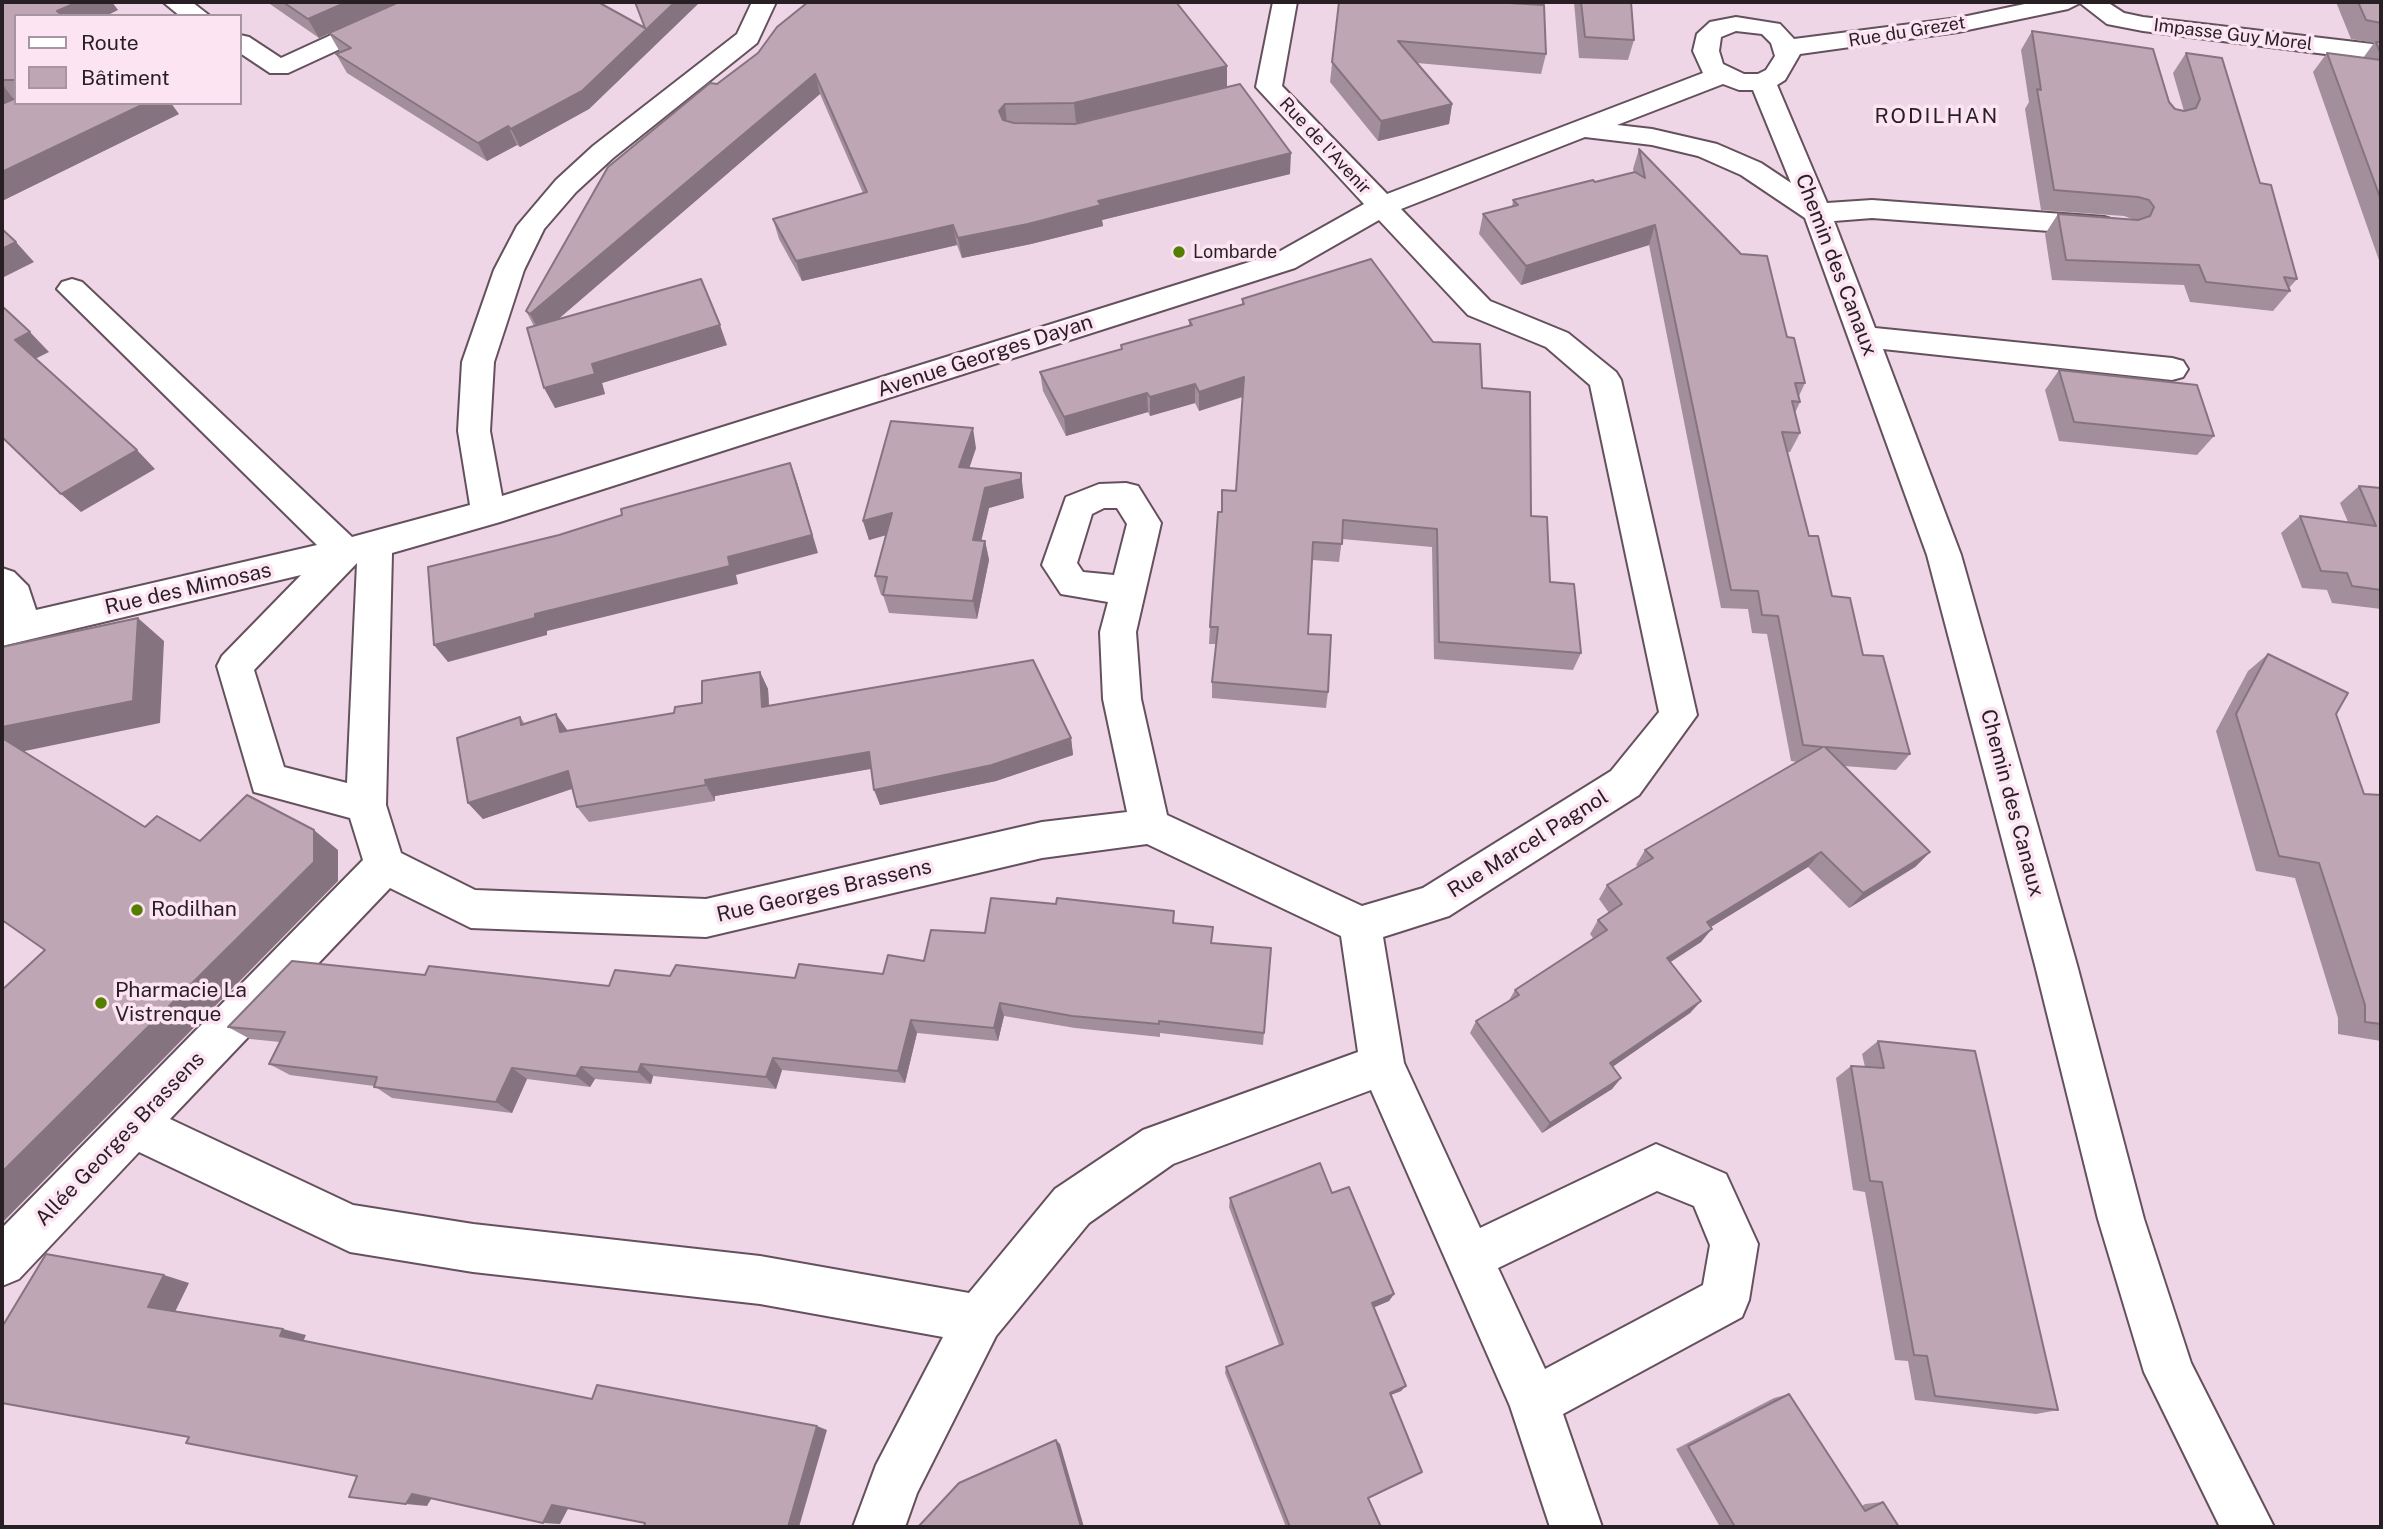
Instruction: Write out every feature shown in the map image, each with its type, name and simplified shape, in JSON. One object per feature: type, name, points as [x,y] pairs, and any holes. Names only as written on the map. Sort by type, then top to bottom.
[{"type":"street","points":[[174,2],[195,14]]},
{"type":"street","points":[[242,43],[279,68],[422,2]]},
{"type":"street","points":[[488,513],[474,431],[478,362],[509,270],[531,226],[566,186],[603,152],[716,66],[748,38],[764,2]]},
{"type":"street","name":"Rue de l'Avenir","points":[[1285,2],[1269,87],[1382,206]]},
{"type":"street","points":[[1945,2],[1958,25]]},
{"type":"street","name":"Rue du Grezet","points":[[1786,47],[1822,45],[1958,25],[2068,2]]},
{"type":"street","name":"Impasse Guy Morel","points":[[2091,2],[2146,36],[2381,53]]},
{"type":"street","points":[[1732,13],[1771,29],[1786,47],[1788,56],[1776,75],[1763,82],[1739,82],[1722,75],[1712,68],[1706,51],[1709,34],[1732,13]]},
{"type":"street","name":"Avenue Georges Dayan","points":[[360,549],[488,513],[1285,261],[1382,206],[1722,75]]},
{"type":"street","name":"Chemin des Canaux","points":[[1763,82],[1817,213],[1944,555],[2053,952],[2121,1219],[2169,1372],[2248,1527]]},
{"type":"street","points":[[1242,93],[1269,87]]},
{"type":"street","name":"Avenue Georges Dayan","points":[[1580,129],[1652,137],[1707,150],[1751,169],[1817,213]]},
{"type":"street","name":"Rue Marcel Pagnol","points":[[1360,925],[1434,904],[1625,783],[1678,715],[1605,380],[1557,341],[1479,308],[1382,206]]},
{"type":"street","points":[[1817,213],[1872,209],[2124,228]]},
{"type":"street","points":[[72,289],[360,549],[366,805],[385,865]]},
{"type":"street","points":[[1864,337],[2172,369]]},
{"type":"street","points":[[360,549],[235,666],[268,780],[366,805]]},
{"type":"street","name":"Rue des Mimosas","points":[[12,630],[360,549]]},
{"type":"street","points":[[2,582],[15,596],[12,630]]},
{"type":"street","points":[[1126,590],[1118,632],[1122,699],[1150,826],[1360,925],[1382,1065],[1534,1402],[1576,1527]]},
{"type":"street","name":"Rue Georges Brassens","points":[[385,865],[471,909],[706,918],[1042,839],[1150,826]]},
{"type":"street","name":"Allée Georges Brassens","points":[[2,1262],[385,865]]},
{"type":"street","points":[[879,1527],[894,1483],[979,1319],[1072,1206],[1159,1146],[1382,1065]]},
{"type":"street","points":[[133,1125],[350,1228],[473,1248],[760,1280],[979,1319]]},
{"type":"street","points":[[1468,1258],[1656,1167],[1710,1190],[1734,1244],[1725,1300],[1534,1402]]},
{"type":"building","points":[[2,2],[78,2],[57,11],[61,14],[14,14],[14,80],[2,80]]},
{"type":"building","points":[[283,2],[347,2],[308,19]]},
{"type":"building","points":[[399,2],[598,2],[645,28],[635,2],[675,2],[582,91],[511,129],[508,126],[478,143],[336,54],[351,48],[329,33]]},
{"type":"building","points":[[808,2],[1176,2],[1227,66],[1074,103],[1005,104],[999,111],[1003,120],[1014,123],[1075,124],[1240,84],[1291,153],[1098,201],[1101,205],[1028,224],[958,238],[953,225],[796,261],[773,219],[867,192],[815,74],[530,314],[526,311],[608,167],[710,83],[717,84],[758,53],[777,27]]},
{"type":"building","points":[[1339,2],[1492,2],[1544,5],[1546,54],[1398,41],[1452,104],[1381,121],[1332,62]]},
{"type":"building","points":[[1581,2],[1631,2],[1634,40],[1585,37]]},
{"type":"building","points":[[2358,2],[2381,2],[2381,23],[2366,20]]},
{"type":"building","points":[[2032,31],[2153,49],[2169,102],[2175,109],[2184,111],[2196,108],[2200,99],[2186,53],[2222,58],[2260,183],[2271,185],[2297,279],[2284,277],[2290,291],[2206,282],[2199,265],[2066,260],[2058,214],[2138,220],[2150,216],[2154,207],[2149,200],[2138,197],[2054,190],[2037,89],[2041,90]]},
{"type":"building","points":[[2376,42],[2381,42],[2381,55]]},
{"type":"building","points":[[2327,53],[2381,60],[2381,200]]},
{"type":"building","points":[[14,99],[14,105],[142,105],[2,172],[2,104]]},
{"type":"building","points":[[1639,149],[1741,254],[1767,256],[1787,337],[1794,338],[1805,383],[1795,383],[1800,402],[1792,401],[1800,433],[1782,432],[1809,536],[1818,536],[1832,596],[1850,598],[1863,655],[1883,656],[1910,754],[1825,747],[1930,852],[1863,893],[1821,852],[1707,922],[1712,929],[1667,958],[1701,1001],[1610,1063],[1621,1078],[1550,1123],[1476,1021],[1519,995],[1515,990],[1607,930],[1598,920],[1622,904],[1607,885],[1653,858],[1645,850],[1823,747],[1803,745],[1778,616],[1762,615],[1758,591],[1731,590],[1655,225],[1526,266],[1483,214],[1518,205],[1513,200],[1593,180],[1595,182],[1635,172],[1645,178]]},
{"type":"building","points":[[2,229],[16,242],[2,249]]},
{"type":"building","points":[[1371,259],[1433,342],[1480,344],[1482,388],[1530,392],[1531,516],[1547,517],[1550,582],[1574,584],[1581,653],[1439,642],[1437,529],[1343,520],[1342,544],[1313,542],[1308,634],[1331,635],[1328,692],[1212,682],[1218,627],[1210,627],[1218,512],[1222,512],[1222,490],[1236,491],[1244,377],[1199,392],[1195,384],[1150,397],[1147,393],[1064,417],[1040,372],[1122,349],[1121,345],[1192,325],[1189,320],[1244,304],[1242,299]]},
{"type":"building","points":[[701,279],[720,325],[592,364],[595,374],[544,388],[527,328]]},
{"type":"building","points":[[2,306],[30,332],[15,340],[137,450],[61,494],[2,437]]},
{"type":"building","points":[[2059,370],[2197,385],[2214,436],[2074,422]]},
{"type":"building","points":[[891,421],[973,428],[959,467],[1021,473],[1021,479],[985,488],[973,540],[985,541],[973,601],[883,595],[887,577],[875,576],[892,513],[863,521]]},
{"type":"building","points":[[790,463],[812,535],[728,557],[730,566],[535,614],[535,618],[434,645],[428,567],[559,535],[622,515],[621,509]]},
{"type":"building","points":[[2359,486],[2381,488],[2381,590],[2352,586],[2347,573],[2321,571],[2300,516],[2376,526]]},
{"type":"building","points":[[138,618],[133,701],[2,727],[2,647]]},
{"type":"building","points":[[2268,654],[2348,693],[2336,714],[2364,794],[2381,795],[2381,1024],[2365,1022],[2365,1005],[2319,863],[2279,856],[2236,714]]},
{"type":"building","points":[[1033,660],[1071,738],[992,765],[874,790],[869,752],[705,780],[706,785],[577,807],[568,771],[468,803],[457,738],[520,717],[521,725],[556,714],[560,732],[674,713],[675,707],[702,703],[702,681],[760,672],[762,707]]},
{"type":"building","points":[[2,738],[145,827],[157,816],[200,841],[247,795],[314,830],[314,862],[2,1172],[2,990],[45,950],[2,920]]},
{"type":"building","points":[[991,898],[1056,904],[1057,898],[1174,911],[1173,923],[1213,927],[1211,943],[1271,948],[1264,1033],[1159,1021],[1159,1024],[1072,1016],[1000,1003],[994,1028],[911,1020],[898,1071],[773,1058],[766,1077],[641,1064],[638,1072],[581,1067],[576,1076],[512,1068],[496,1102],[374,1087],[377,1077],[269,1064],[285,1032],[228,1027],[292,961],[425,975],[429,966],[609,986],[615,970],[670,976],[676,965],[795,978],[799,964],[883,974],[888,955],[924,961],[931,930],[985,933]]},
{"type":"building","points":[[1878,1041],[1975,1051],[2058,1410],[1935,1396],[1927,1356],[1914,1355],[1882,1182],[1870,1181],[1851,1066],[1884,1068]]},
{"type":"building","points":[[1320,1163],[1332,1193],[1349,1187],[1394,1294],[1372,1303],[1406,1386],[1390,1393],[1422,1472],[1368,1498],[1381,1527],[1290,1527],[1226,1367],[1283,1344],[1230,1198]]},
{"type":"building","points":[[46,1254],[164,1275],[148,1307],[283,1329],[280,1336],[592,1399],[597,1385],[817,1426],[788,1527],[644,1527],[645,1523],[552,1505],[543,1523],[412,1494],[406,1504],[349,1497],[357,1476],[186,1443],[189,1437],[2,1403],[2,1327]]},
{"type":"building","points":[[1789,1394],[1865,1511],[1883,1502],[1899,1527],[1735,1527],[1688,1446]]},
{"type":"building","points":[[1056,1440],[1081,1527],[918,1527],[959,1483]]},
{"type":"place","name":"Lombarde","points":[[1179,252]]},
{"type":"place","name":"Rodilhan","points":[[137,910]]},
{"type":"place","name":"Pharmacie La Vistrenque","points":[[101,1003]]},
{"type":"district","name":"RODILHAN","points":[[1937,117]]}]
